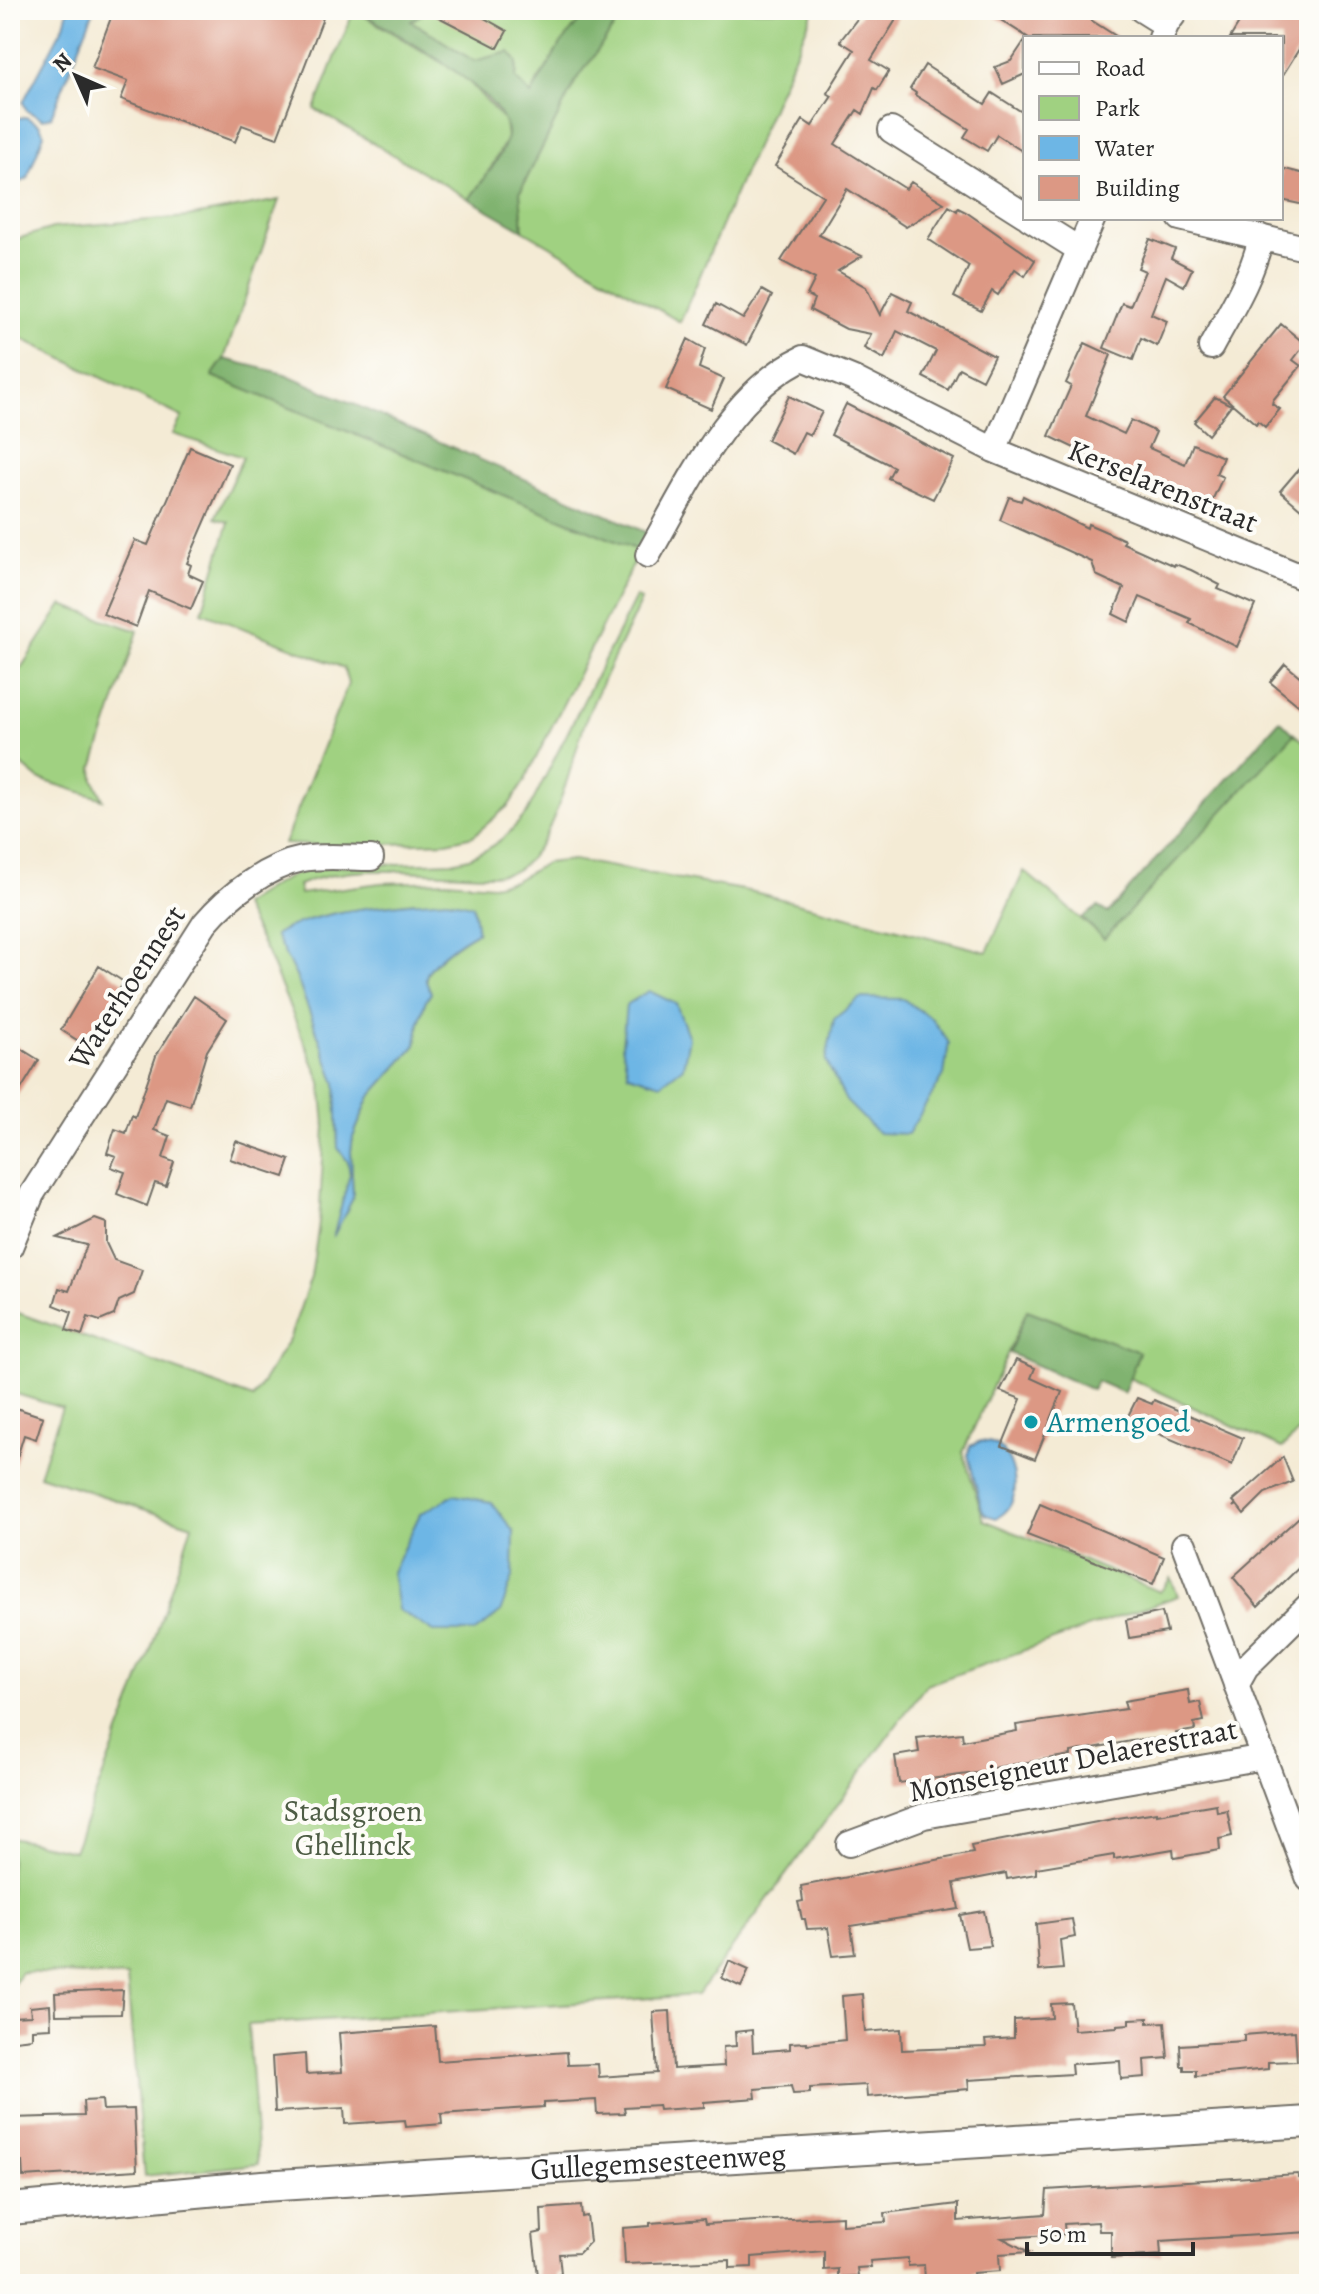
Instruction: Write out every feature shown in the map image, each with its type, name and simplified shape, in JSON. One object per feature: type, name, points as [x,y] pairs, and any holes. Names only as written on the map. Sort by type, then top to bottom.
[{"type":"street","points":[[1142,10],[1168,24]]},
{"type":"street","points":[[891,130],[1023,214]]},
{"type":"street","points":[[1032,220],[1080,250]]},
{"type":"street","points":[[994,450],[1092,220]]},
{"type":"street","points":[[1189,220],[1309,249]]},
{"type":"street","points":[[1211,347],[1239,296],[1258,252],[1261,237]]},
{"type":"street","name":"Kerselarenstraat","points":[[648,555],[708,449],[761,386],[781,368],[803,358],[854,379],[994,450],[1309,580]]},
{"type":"street","name":"Waterhoennest","points":[[10,1247],[32,1194],[205,923],[225,900],[261,877],[302,859],[371,858]]},
{"type":"street","points":[[1184,1545],[1309,1879]]},
{"type":"street","points":[[1236,1685],[1246,1667],[1309,1605]]},
{"type":"street","name":"Monseigneur Delaerestraat","points":[[849,1844],[924,1816],[1264,1757]]},
{"type":"street","name":"Gullegemsesteenweg","points":[[10,2209],[262,2186],[1309,2122]]},
{"type":"green space","points":[[354,10],[464,76],[505,122],[507,138],[469,199],[315,109]]},
{"type":"green space","points":[[356,10],[429,10],[411,21],[474,61],[510,52],[517,62],[516,79],[531,95],[558,48],[588,10],[626,10],[574,84],[520,192],[523,230],[469,199],[497,160],[507,136],[503,119],[490,101],[445,64]]},
{"type":"green space","points":[[429,10],[588,10],[538,80],[531,96],[516,79],[517,62],[489,58],[474,61],[410,20]]},
{"type":"green space","points":[[626,10],[814,10],[680,322],[523,230],[520,192],[574,84]]},
{"type":"green space","points":[[279,200],[224,359],[212,376],[640,551],[524,782],[509,805],[473,836],[447,842],[331,846],[284,844],[348,684],[344,668],[202,612],[229,522],[215,518],[243,457],[173,434],[182,417],[10,333],[10,241],[53,228],[188,217]]},
{"type":"green space","points":[[224,359],[285,374],[650,534],[640,551],[212,376]]},
{"type":"green space","name":"Stadsgroen Ghellinck","points":[[636,597],[641,600],[587,717],[552,822],[530,858],[516,870],[498,875],[391,871],[344,873],[298,885],[300,894],[380,883],[447,881],[492,885],[514,881],[546,863],[573,860],[754,892],[987,952],[1024,871],[1104,938],[1294,734],[1309,745],[1309,1422],[1282,1448],[1129,1378],[1139,1352],[1027,1310],[963,1452],[984,1520],[1160,1592],[1171,1578],[1178,1596],[926,1685],[697,1995],[248,2025],[258,2164],[144,2176],[127,1977],[21,1972],[10,1990],[10,1838],[74,1851],[151,1649],[192,1525],[39,1475],[62,1408],[10,1392],[10,1310],[253,1398],[290,1337],[311,1277],[319,1223],[325,1125],[321,1082],[267,953],[242,905],[301,871],[340,866],[452,862],[469,858],[508,834],[527,813]],"holes":[[[415,902],[477,932],[446,953],[427,975],[431,993],[425,1002],[416,1045],[369,1098],[353,1137],[353,1198],[335,1232],[350,1174],[348,1162],[338,1148],[336,1083],[296,976],[276,934],[325,915]]]},
{"type":"green space","points":[[62,605],[138,631],[93,768],[94,780],[103,799],[39,779],[10,755],[10,685]]},
{"type":"green space","points":[[1280,720],[1294,734],[1104,939],[1082,918],[1098,907],[1108,913]]},
{"type":"green space","points":[[1027,1310],[1139,1352],[1124,1393],[1097,1381],[1092,1390],[1009,1353]]},
{"type":"water","points":[[68,10],[94,10],[51,117],[43,119],[27,111],[23,102],[64,25]]},
{"type":"water","points":[[26,117],[40,125],[44,134],[27,179],[18,183],[10,181],[10,131],[18,118]]},
{"type":"water","points":[[447,900],[473,905],[477,932],[446,953],[427,975],[431,993],[425,1002],[416,1045],[369,1098],[353,1137],[353,1198],[333,1237],[350,1174],[348,1162],[338,1148],[336,1083],[296,976],[275,935],[290,926],[333,914]]},
{"type":"water","points":[[649,991],[676,1004],[689,1038],[683,1067],[661,1084],[628,1074],[622,1046],[626,1005]]},
{"type":"water","points":[[860,998],[903,999],[932,1019],[949,1043],[944,1075],[908,1134],[878,1133],[846,1101],[826,1061],[834,1019]]},
{"type":"water","points":[[981,1441],[999,1447],[1014,1474],[1011,1505],[996,1518],[982,1510],[968,1455],[970,1446]]},
{"type":"water","points":[[454,1495],[491,1502],[514,1532],[513,1577],[500,1613],[475,1632],[434,1632],[398,1610],[392,1572],[420,1514]]},
{"type":"building","points":[[114,10],[326,10],[277,138],[242,125],[235,142],[121,99],[128,81],[92,68]]},
{"type":"building","points":[[425,10],[470,10],[507,31],[498,48]]},
{"type":"building","points":[[864,10],[902,10],[871,60],[889,71],[877,90],[874,88],[863,114],[857,110],[835,144],[906,189],[911,182],[944,203],[906,227],[847,189],[819,235],[862,256],[838,271],[866,287],[880,315],[892,292],[912,302],[908,311],[994,356],[982,380],[959,368],[948,390],[923,377],[936,351],[897,331],[884,359],[864,348],[871,334],[846,329],[810,310],[814,299],[807,295],[815,279],[781,261],[823,196],[775,166],[803,120],[812,126],[832,96],[827,93],[854,50],[840,41]]},
{"type":"building","points":[[985,10],[1075,10],[1116,36],[1026,36]]},
{"type":"building","points":[[1247,10],[1309,10],[1309,33],[1283,75],[1283,36],[1231,36]]},
{"type":"building","points":[[1023,43],[1023,75],[1003,84],[995,67],[1011,61]]},
{"type":"building","points":[[925,65],[985,104],[992,93],[1023,113],[1023,152],[997,135],[987,151],[964,137],[969,129],[910,89]]},
{"type":"building","points":[[1283,168],[1309,175],[1309,206],[1283,200]]},
{"type":"building","points":[[949,206],[966,212],[1035,260],[1025,276],[1015,269],[998,295],[992,291],[981,311],[954,297],[969,266],[928,239]]},
{"type":"building","points":[[1150,239],[1175,249],[1171,258],[1192,269],[1184,286],[1166,276],[1151,314],[1167,321],[1157,346],[1141,338],[1133,360],[1104,348],[1122,303],[1130,306],[1145,271],[1138,268]]},
{"type":"building","points":[[762,290],[772,296],[747,345],[706,324],[716,304],[743,319]]},
{"type":"building","points":[[1281,324],[1305,344],[1293,360],[1301,366],[1273,400],[1272,404],[1280,409],[1265,427],[1258,421],[1256,424],[1223,396]]},
{"type":"building","points":[[688,339],[705,349],[699,368],[724,379],[711,409],[666,389]]},
{"type":"building","points":[[1085,343],[1111,355],[1086,416],[1124,434],[1131,420],[1156,432],[1149,448],[1185,464],[1193,444],[1223,457],[1216,474],[1223,477],[1210,505],[1110,465],[1049,436],[1071,386],[1066,383]]},
{"type":"building","points":[[789,396],[822,412],[810,435],[804,432],[793,454],[767,440]]},
{"type":"building","points":[[1215,397],[1231,405],[1208,435],[1194,422]]},
{"type":"building","points":[[846,404],[954,459],[933,499],[888,478],[894,467],[831,435]]},
{"type":"building","points":[[190,447],[230,464],[187,563],[191,565],[188,574],[203,581],[191,609],[149,591],[136,627],[103,614],[135,540],[148,545]]},
{"type":"building","points":[[1309,457],[1309,516],[1280,491]]},
{"type":"building","points":[[1023,496],[1087,528],[1088,524],[1174,566],[1191,570],[1220,585],[1218,589],[1255,605],[1237,647],[1189,623],[1191,619],[1140,597],[1129,622],[1113,614],[1124,588],[1096,575],[1092,562],[1000,520],[1009,497],[1021,501]]},
{"type":"building","points":[[1285,664],[1309,684],[1309,714],[1270,682]]},
{"type":"building","points":[[99,966],[124,982],[85,1045],[61,1030]]},
{"type":"building","points":[[194,996],[227,1019],[207,1051],[190,1106],[166,1098],[154,1130],[170,1136],[163,1158],[174,1162],[166,1186],[155,1183],[147,1206],[117,1194],[125,1172],[111,1167],[116,1156],[107,1153],[115,1129],[126,1133],[132,1115],[135,1117],[156,1056]]},
{"type":"building","points":[[10,1042],[39,1060],[10,1107]]},
{"type":"building","points":[[236,1141],[290,1160],[284,1177],[230,1159]]},
{"type":"building","points":[[95,1219],[106,1223],[106,1243],[114,1260],[142,1270],[134,1294],[119,1301],[114,1315],[100,1321],[88,1317],[82,1335],[66,1330],[72,1312],[54,1305],[59,1288],[69,1291],[87,1245],[57,1238]]},
{"type":"building","name":"Armengoed","points":[[1016,1360],[1035,1368],[1031,1378],[1062,1392],[1035,1459],[1002,1446],[1021,1399],[1000,1391]]},
{"type":"building","points":[[1137,1398],[1152,1404],[1154,1400],[1243,1438],[1232,1465],[1126,1420]]},
{"type":"building","points":[[10,1406],[43,1417],[36,1439],[24,1435],[14,1467],[10,1467]]},
{"type":"building","points":[[1283,1457],[1293,1482],[1265,1493],[1244,1514],[1237,1505],[1234,1507],[1236,1504],[1233,1501]]},
{"type":"building","points":[[1040,1504],[1164,1557],[1153,1584],[1027,1535]]},
{"type":"building","points":[[1309,1508],[1309,1558],[1258,1607],[1233,1577]]},
{"type":"building","points":[[1162,1612],[1167,1632],[1129,1638],[1126,1620]]},
{"type":"building","points":[[1188,1690],[1190,1704],[1200,1702],[1204,1721],[1194,1723],[1195,1730],[1176,1733],[1176,1737],[1131,1741],[976,1773],[899,1783],[895,1756],[919,1752],[917,1738],[962,1733],[963,1741],[1017,1731],[1016,1725],[1126,1709],[1124,1701]]},
{"type":"building","points":[[1216,1804],[1217,1812],[1227,1810],[1232,1836],[1219,1839],[1220,1850],[1174,1858],[1173,1849],[1114,1859],[1114,1855],[1036,1868],[1036,1874],[1007,1879],[1006,1873],[954,1883],[959,1909],[851,1926],[855,1954],[833,1956],[828,1928],[807,1929],[805,1919],[802,1919],[798,1902],[803,1901],[801,1886],[973,1853],[971,1846],[1118,1818]]},
{"type":"building","points":[[984,1911],[991,1946],[967,1948],[960,1915]]},
{"type":"building","points":[[1072,1919],[1075,1937],[1060,1940],[1063,1969],[1039,1971],[1036,1924]]},
{"type":"building","points":[[729,1961],[749,1970],[741,1987],[722,1978]]},
{"type":"building","points":[[123,1990],[121,2014],[56,2015],[55,1993]]},
{"type":"building","points":[[862,1994],[865,2032],[901,2029],[902,2050],[986,2047],[985,2040],[1014,2038],[1014,2020],[1052,2018],[1051,2004],[1071,2003],[1074,2030],[1117,2027],[1130,2024],[1130,2019],[1148,2018],[1148,2023],[1165,2022],[1168,2058],[1144,2060],[1145,2077],[1121,2079],[1120,2061],[1071,2064],[1072,2074],[968,2080],[969,2089],[867,2097],[866,2085],[810,2088],[810,2093],[793,2094],[791,2086],[755,2089],[756,2098],[704,2102],[704,2107],[659,2110],[658,2105],[624,2107],[625,2113],[597,2114],[596,2100],[544,2103],[544,2107],[441,2114],[442,2124],[406,2127],[405,2120],[345,2124],[344,2108],[275,2112],[272,2057],[305,2054],[306,2074],[342,2072],[339,2033],[435,2026],[438,2061],[567,2052],[568,2065],[598,2064],[599,2077],[657,2073],[653,2012],[670,2011],[673,2069],[724,2066],[723,2047],[736,2046],[735,2032],[752,2030],[753,2052],[790,2049],[790,2043],[845,2040],[842,1996]]},
{"type":"building","points":[[50,2005],[51,2028],[32,2029],[32,2038],[15,2040],[12,2017],[31,2016],[30,2007]]},
{"type":"building","points":[[1295,2031],[1297,2061],[1268,2062],[1268,2069],[1196,2076],[1196,2070],[1184,2070],[1181,2066],[1180,2045],[1244,2041],[1244,2035]]},
{"type":"building","points":[[102,2100],[103,2110],[134,2109],[137,2170],[23,2177],[22,2162],[10,2162],[10,2118],[84,2116],[83,2101]]},
{"type":"building","points":[[1298,2174],[1299,2178],[1309,2175],[1309,2232],[1160,2241],[1161,2255],[1111,2258],[1111,2231],[1099,2231],[1098,2222],[1064,2224],[1065,2234],[1002,2238],[1029,2252],[999,2254],[1000,2271],[973,2273],[973,2276],[925,2279],[924,2265],[908,2266],[908,2258],[870,2261],[871,2267],[857,2268],[858,2276],[838,2277],[838,2269],[824,2270],[824,2251],[752,2257],[752,2267],[730,2268],[730,2260],[625,2264],[623,2228],[650,2226],[650,2223],[704,2219],[705,2224],[842,2216],[842,2225],[886,2222],[885,2213],[958,2204],[958,2221],[1045,2214],[1047,2190]]},
{"type":"building","points":[[581,2206],[582,2217],[587,2216],[590,2242],[579,2253],[559,2254],[561,2273],[557,2274],[558,2283],[539,2284],[533,2234],[542,2232],[541,2209]]},
{"type":"place","name":"Armengoed","points":[[1031,1422]]}]
